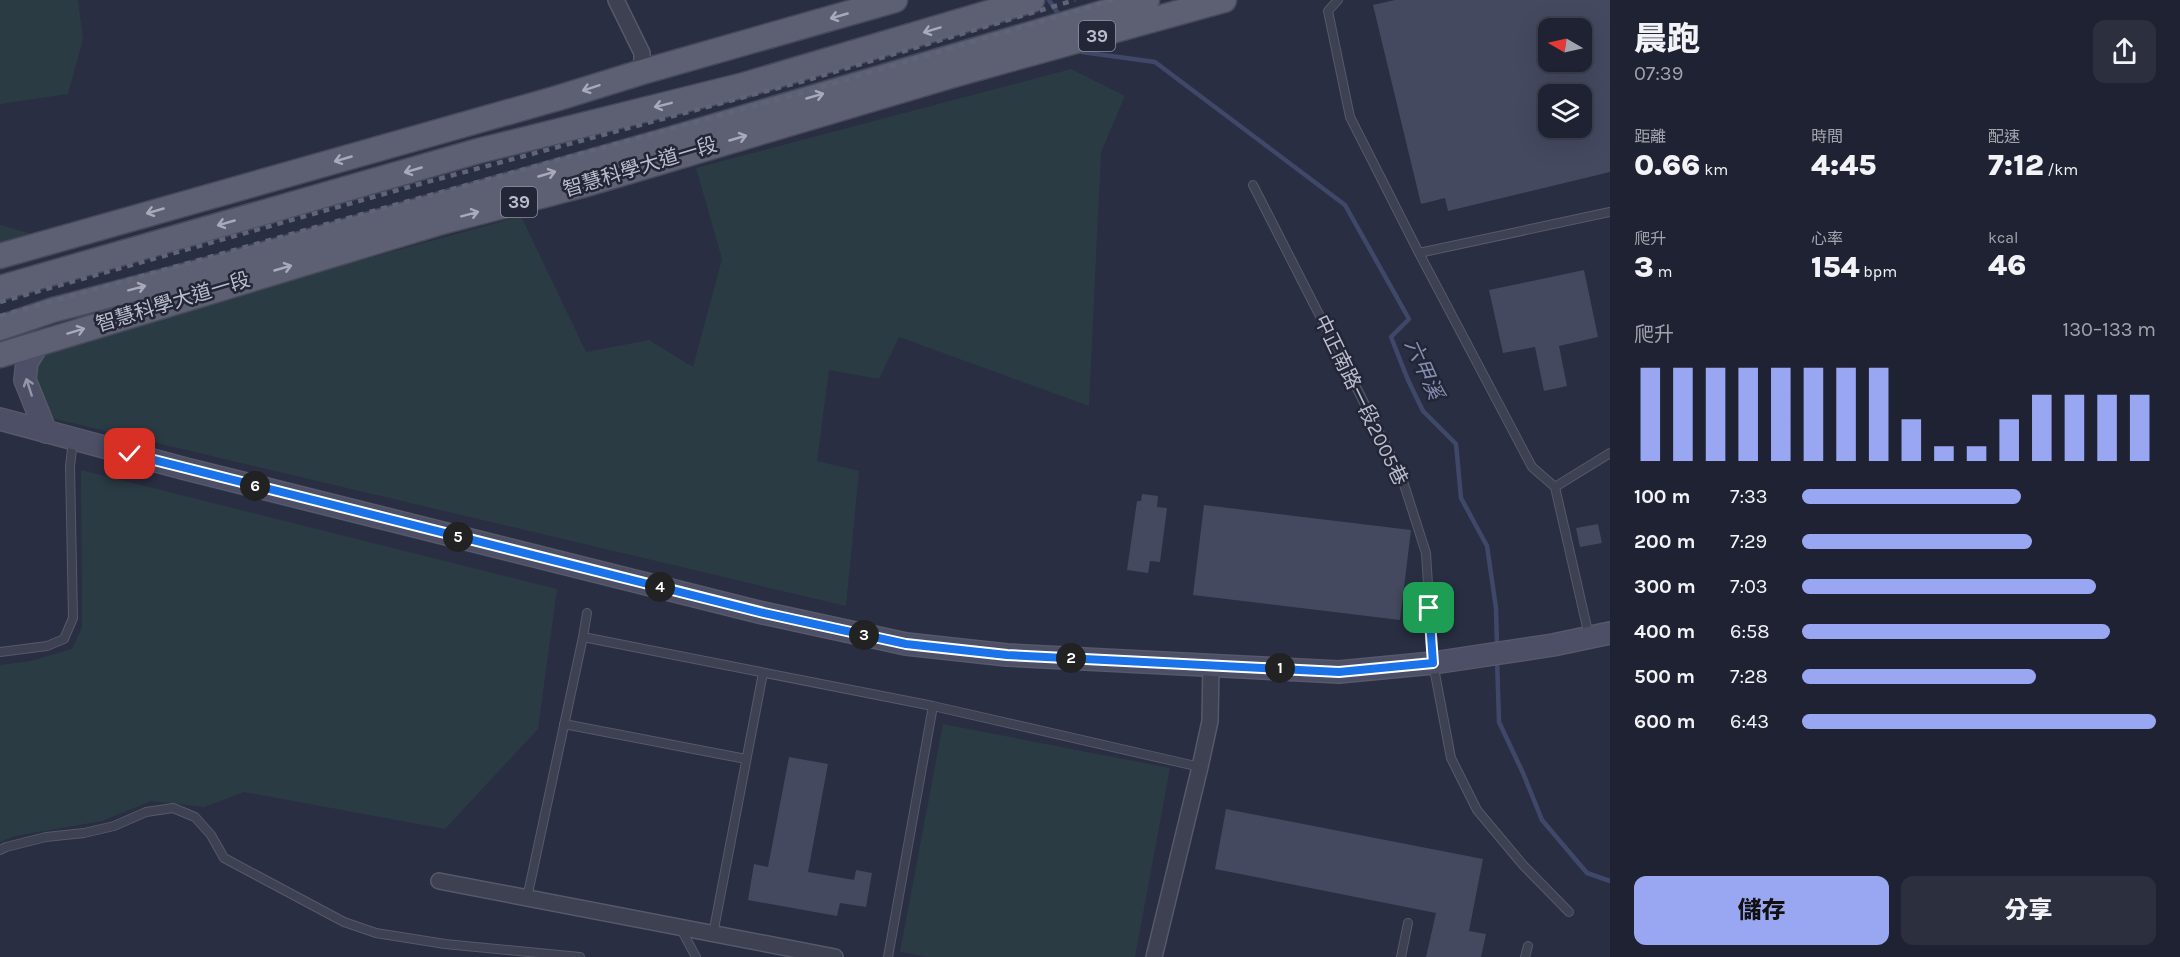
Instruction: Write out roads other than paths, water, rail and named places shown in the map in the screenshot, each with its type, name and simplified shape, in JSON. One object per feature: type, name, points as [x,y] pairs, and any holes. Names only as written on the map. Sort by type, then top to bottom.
[{"type":"main road","points":[[0,256],[547,102],[642,72],[895,0]]},
{"type":"main road","points":[[0,288],[478,151],[744,85],[1032,0]]},
{"type":"main road","name":"39","points":[[1144,9],[1224,0]]},
{"type":"main road","name":"智慧科學大道一段","points":[[0,328],[53,310],[664,141],[1015,37],[1144,9]]},
{"type":"main road","name":"智慧科學大道一段","points":[[0,355],[404,233],[583,185],[1039,51],[1144,9]]},
{"type":"main road","points":[[320,238],[404,233]]},
{"type":"street","points":[[616,0],[642,53],[642,72]]},
{"type":"street","points":[[39,343],[27,362],[26,380],[46,432]]},
{"type":"street","points":[[0,419],[186,469],[764,613],[906,644],[1007,655],[1339,672],[1438,662],[1553,645],[1600,635]]},
{"type":"street","points":[[1154,957],[1210,722],[1212,665]]},
{"type":"street","points":[[439,881],[835,957]]},
{"type":"lane","points":[[1338,0],[1328,11],[1350,117],[1532,467],[1555,487],[1600,635]]},
{"type":"lane","name":"中正南路一段2005巷","points":[[1253,184],[1401,475],[1426,553],[1451,758],[1477,810],[1522,865],[1569,912]]},
{"type":"lane","points":[[1419,253],[1610,212]]},
{"type":"lane","points":[[0,652],[47,646],[64,639],[73,618],[70,466],[74,439]]},
{"type":"lane","points":[[1555,487],[1610,453]]},
{"type":"lane","points":[[527,898],[587,613]]},
{"type":"lane","points":[[583,637],[933,706],[1200,767]]},
{"type":"lane","points":[[713,934],[763,673]]},
{"type":"lane","points":[[888,957],[933,706]]},
{"type":"lane","points":[[564,724],[746,759]]},
{"type":"lane","points":[[0,850],[46,837],[84,833],[114,826],[146,812],[173,808],[195,817],[211,835],[225,858],[344,922],[376,933],[445,944],[580,957]]},
{"type":"lane","points":[[1401,957],[1408,923]]},
{"type":"lane","points":[[681,927],[696,957]]},
{"type":"lane","points":[[1525,957],[1528,946]]},
{"type":"waterway","name":"六甲溪","points":[[1049,0],[1061,18]]},
{"type":"waterway","name":"六甲溪","points":[[1079,48],[1082,52],[1155,62],[1345,205],[1409,319],[1391,337],[1408,380],[1423,411],[1456,444],[1461,498],[1487,546],[1496,608],[1497,647]]},
{"type":"waterway","name":"六甲溪","points":[[1497,658],[1499,722],[1542,820],[1587,873],[1610,881]]},
{"type":"railway","points":[[0,302],[416,185],[804,81],[1075,0]]},
{"type":"railway","points":[[0,316],[809,91],[1113,0]]}]
